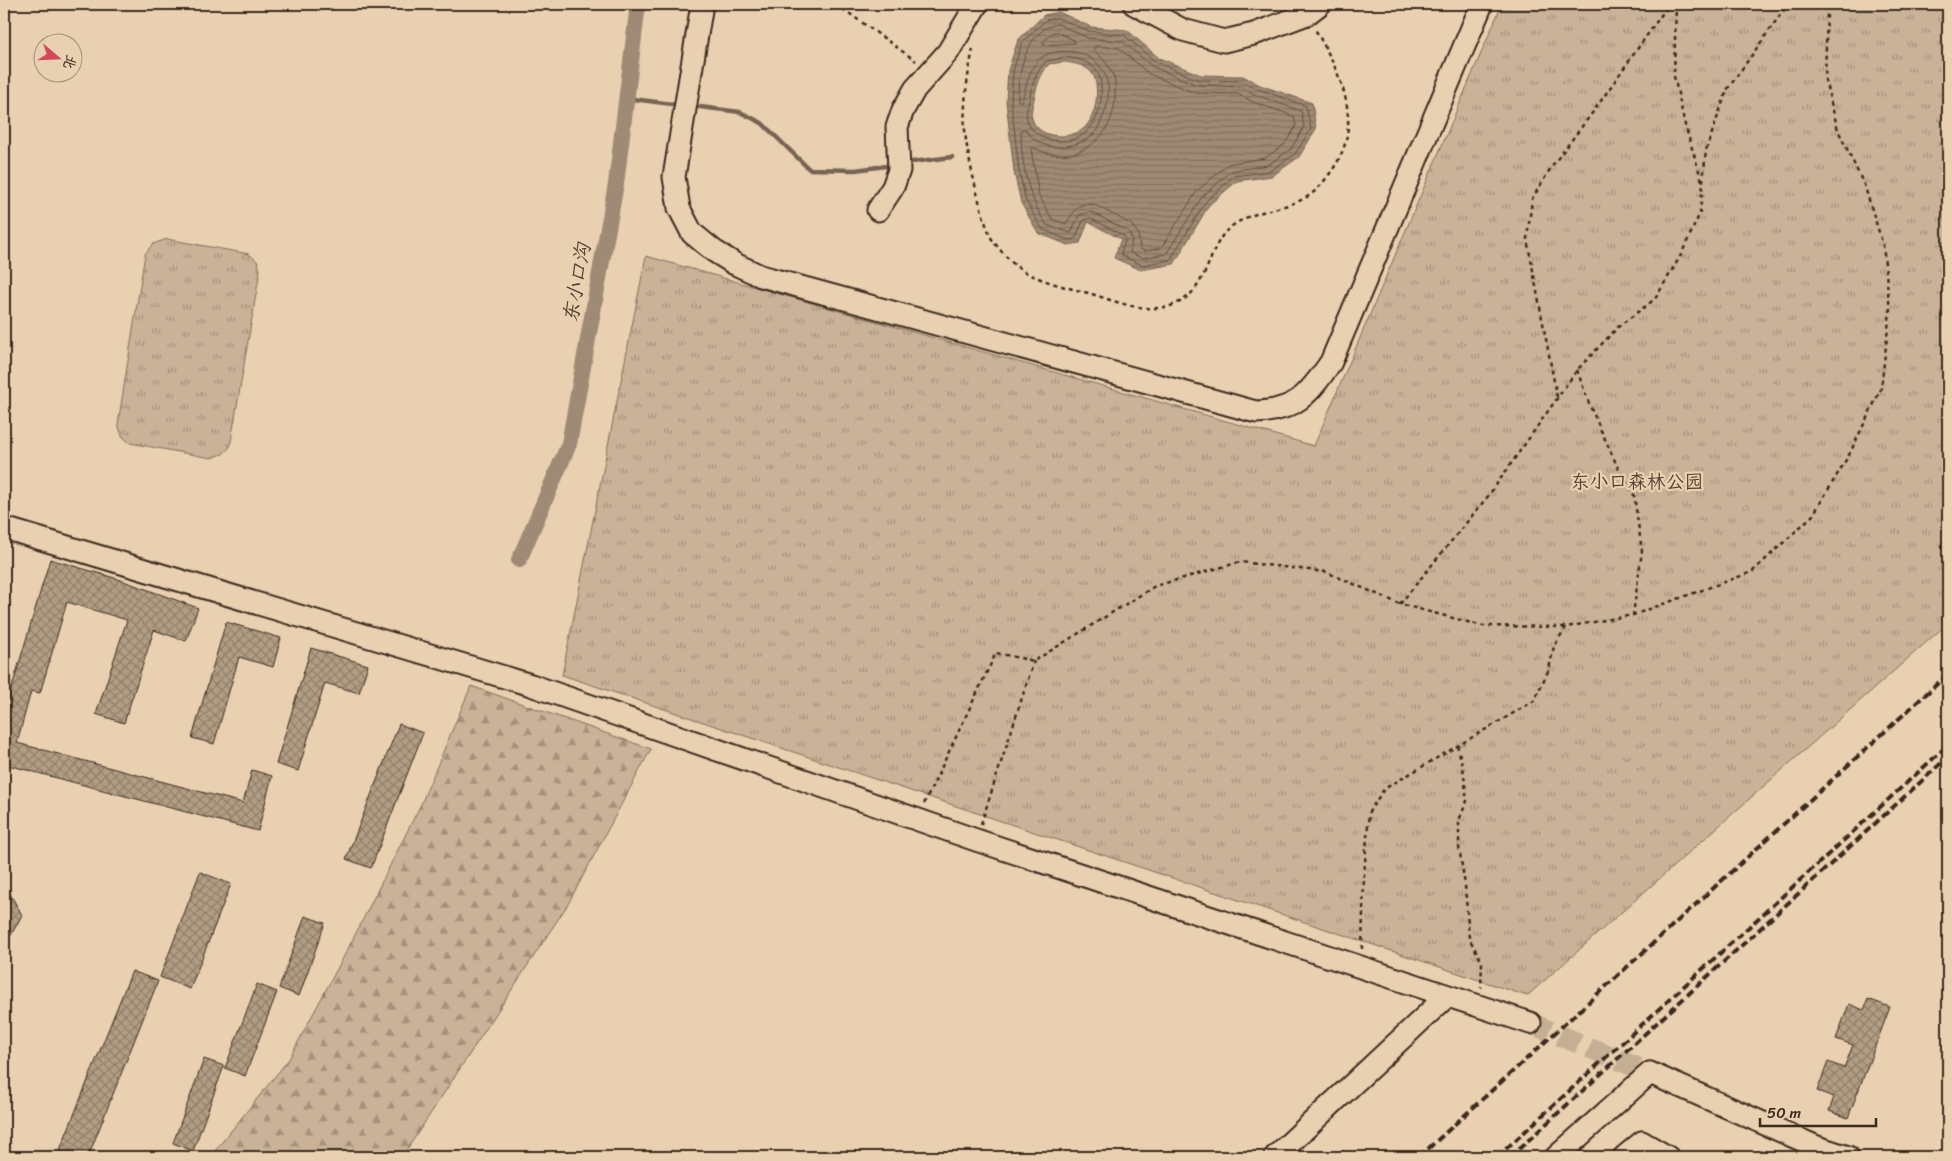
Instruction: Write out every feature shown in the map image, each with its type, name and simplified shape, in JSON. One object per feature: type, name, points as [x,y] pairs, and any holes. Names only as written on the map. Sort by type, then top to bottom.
[{"type":"street","points":[[702,4],[674,177],[679,208],[692,232],[714,251],[735,264],[762,276],[1231,407],[1256,412],[1277,412],[1298,400],[1317,383],[1331,362],[1482,4]]},
{"type":"street","points":[[878,210],[893,187],[899,163],[897,127],[903,110],[930,71],[948,52],[977,4]]},
{"type":"street","points":[[1134,4],[1183,30],[1224,41],[1254,34],[1313,9]]},
{"type":"street","points":[[4,528],[532,685],[976,840],[1530,1023]]},
{"type":"street","points":[[1276,1157],[1447,996]]},
{"type":"street","points":[[1556,1157],[1650,1073],[1817,1147],[1848,1157]]},
{"type":"street","points":[[1624,1157],[1642,1142],[1668,1157]]},
{"type":"path","points":[[836,4],[930,71]]},
{"type":"path","points":[[1558,399],[1527,239],[1532,199],[1552,166],[1593,112],[1669,4]]},
{"type":"path","points":[[1676,4],[1674,76],[1685,125],[1703,184]]},
{"type":"path","points":[[1400,604],[1489,495],[1577,370],[1618,327],[1655,299],[1681,254],[1700,213],[1706,150],[1727,90],[1788,4]]},
{"type":"path","points":[[976,840],[1034,661],[1155,586],[1240,562],[1326,572],[1400,604],[1483,626],[1566,627],[1633,615],[1752,572],[1813,515],[1849,456],[1881,389],[1890,311],[1883,245],[1865,187],[1838,130],[1825,80],[1827,10],[1829,4]]},
{"type":"path","points":[[973,48],[967,79],[966,140],[992,240],[1017,268],[1054,284],[1144,309],[1171,305],[1193,293],[1228,229],[1246,215],[1280,207],[1307,197],[1327,178],[1341,158],[1349,125],[1345,94],[1313,9]]},
{"type":"path","points":[[1577,370],[1602,434],[1634,495],[1642,551],[1633,615]]},
{"type":"path","points":[[1363,968],[1364,875],[1369,812],[1384,789],[1457,744],[1534,701],[1549,669],[1554,646],[1566,627]]},
{"type":"path","points":[[917,820],[996,653],[1034,661]]},
{"type":"path","points":[[1457,744],[1467,802],[1459,820],[1459,847],[1465,884],[1469,938],[1482,962],[1480,1006]]},
{"type":"green space","name":"东小口森林公园","points":[[1502,4],[1948,4],[1948,623],[1527,996],[562,675],[646,256],[1314,446]]},
{"type":"green space","points":[[167,239],[249,254],[258,262],[260,271],[230,447],[223,454],[211,458],[130,443],[122,436],[118,424],[145,254],[153,244]]},
{"type":"green space","points":[[471,686],[651,749],[568,904],[402,1157],[210,1157],[289,1059],[352,941],[421,804]]},
{"type":"water","points":[[1059,12],[1091,27],[1127,30],[1159,58],[1201,75],[1243,76],[1260,85],[1312,103],[1316,129],[1299,157],[1272,176],[1237,181],[1209,205],[1174,264],[1141,270],[1114,258],[1121,239],[1088,222],[1080,243],[1068,245],[1038,233],[1021,203],[1014,172],[1006,101],[1008,70],[1018,40],[1044,15]],"holes":[[[1065,62],[1080,65],[1089,70],[1095,78],[1097,95],[1094,111],[1087,125],[1074,134],[1057,136],[1041,131],[1035,125],[1031,116],[1043,72],[1049,64]]]},
{"type":"building","points":[[50,559],[118,579],[198,608],[186,641],[154,630],[124,723],[96,714],[127,620],[67,602],[40,693],[31,691],[17,743],[243,803],[252,770],[272,776],[258,831],[4,764],[4,703],[7,704]]},
{"type":"building","points":[[226,622],[281,638],[273,667],[239,657],[214,744],[192,738]]},
{"type":"building","points":[[311,648],[368,665],[359,693],[325,683],[298,771],[276,764]]},
{"type":"building","points":[[399,724],[423,733],[371,868],[346,859]]},
{"type":"building","points":[[200,872],[231,884],[190,989],[160,977]]},
{"type":"building","points":[[4,883],[22,915],[4,948]]},
{"type":"building","points":[[305,916],[325,923],[299,996],[279,988]]},
{"type":"building","points":[[132,971],[158,981],[88,1157],[57,1157]]},
{"type":"building","points":[[257,984],[277,992],[245,1076],[225,1068]]},
{"type":"building","points":[[1868,999],[1890,1007],[1848,1118],[1829,1111],[1834,1097],[1817,1091],[1828,1062],[1844,1068],[1853,1045],[1836,1039],[1849,1004],[1864,1010]]},
{"type":"building","points":[[204,1059],[224,1066],[193,1151],[173,1143]]},
{"type":"waterway","name":"东小口沟","points":[[519,560],[569,444],[616,184],[638,4]]},
{"type":"waterway","points":[[625,98],[680,105]]},
{"type":"waterway","points":[[692,106],[740,112],[762,123],[809,169],[855,170],[894,165]]},
{"type":"waterway","points":[[904,163],[952,157]]},
{"type":"tunnel","points":[[1530,1023],[1650,1073]]},
{"type":"railway","points":[[1419,1157],[1948,674]]},
{"type":"railway","points":[[1497,1157],[1948,745]]},
{"type":"railway","points":[[1510,1157],[1948,757]]}]
